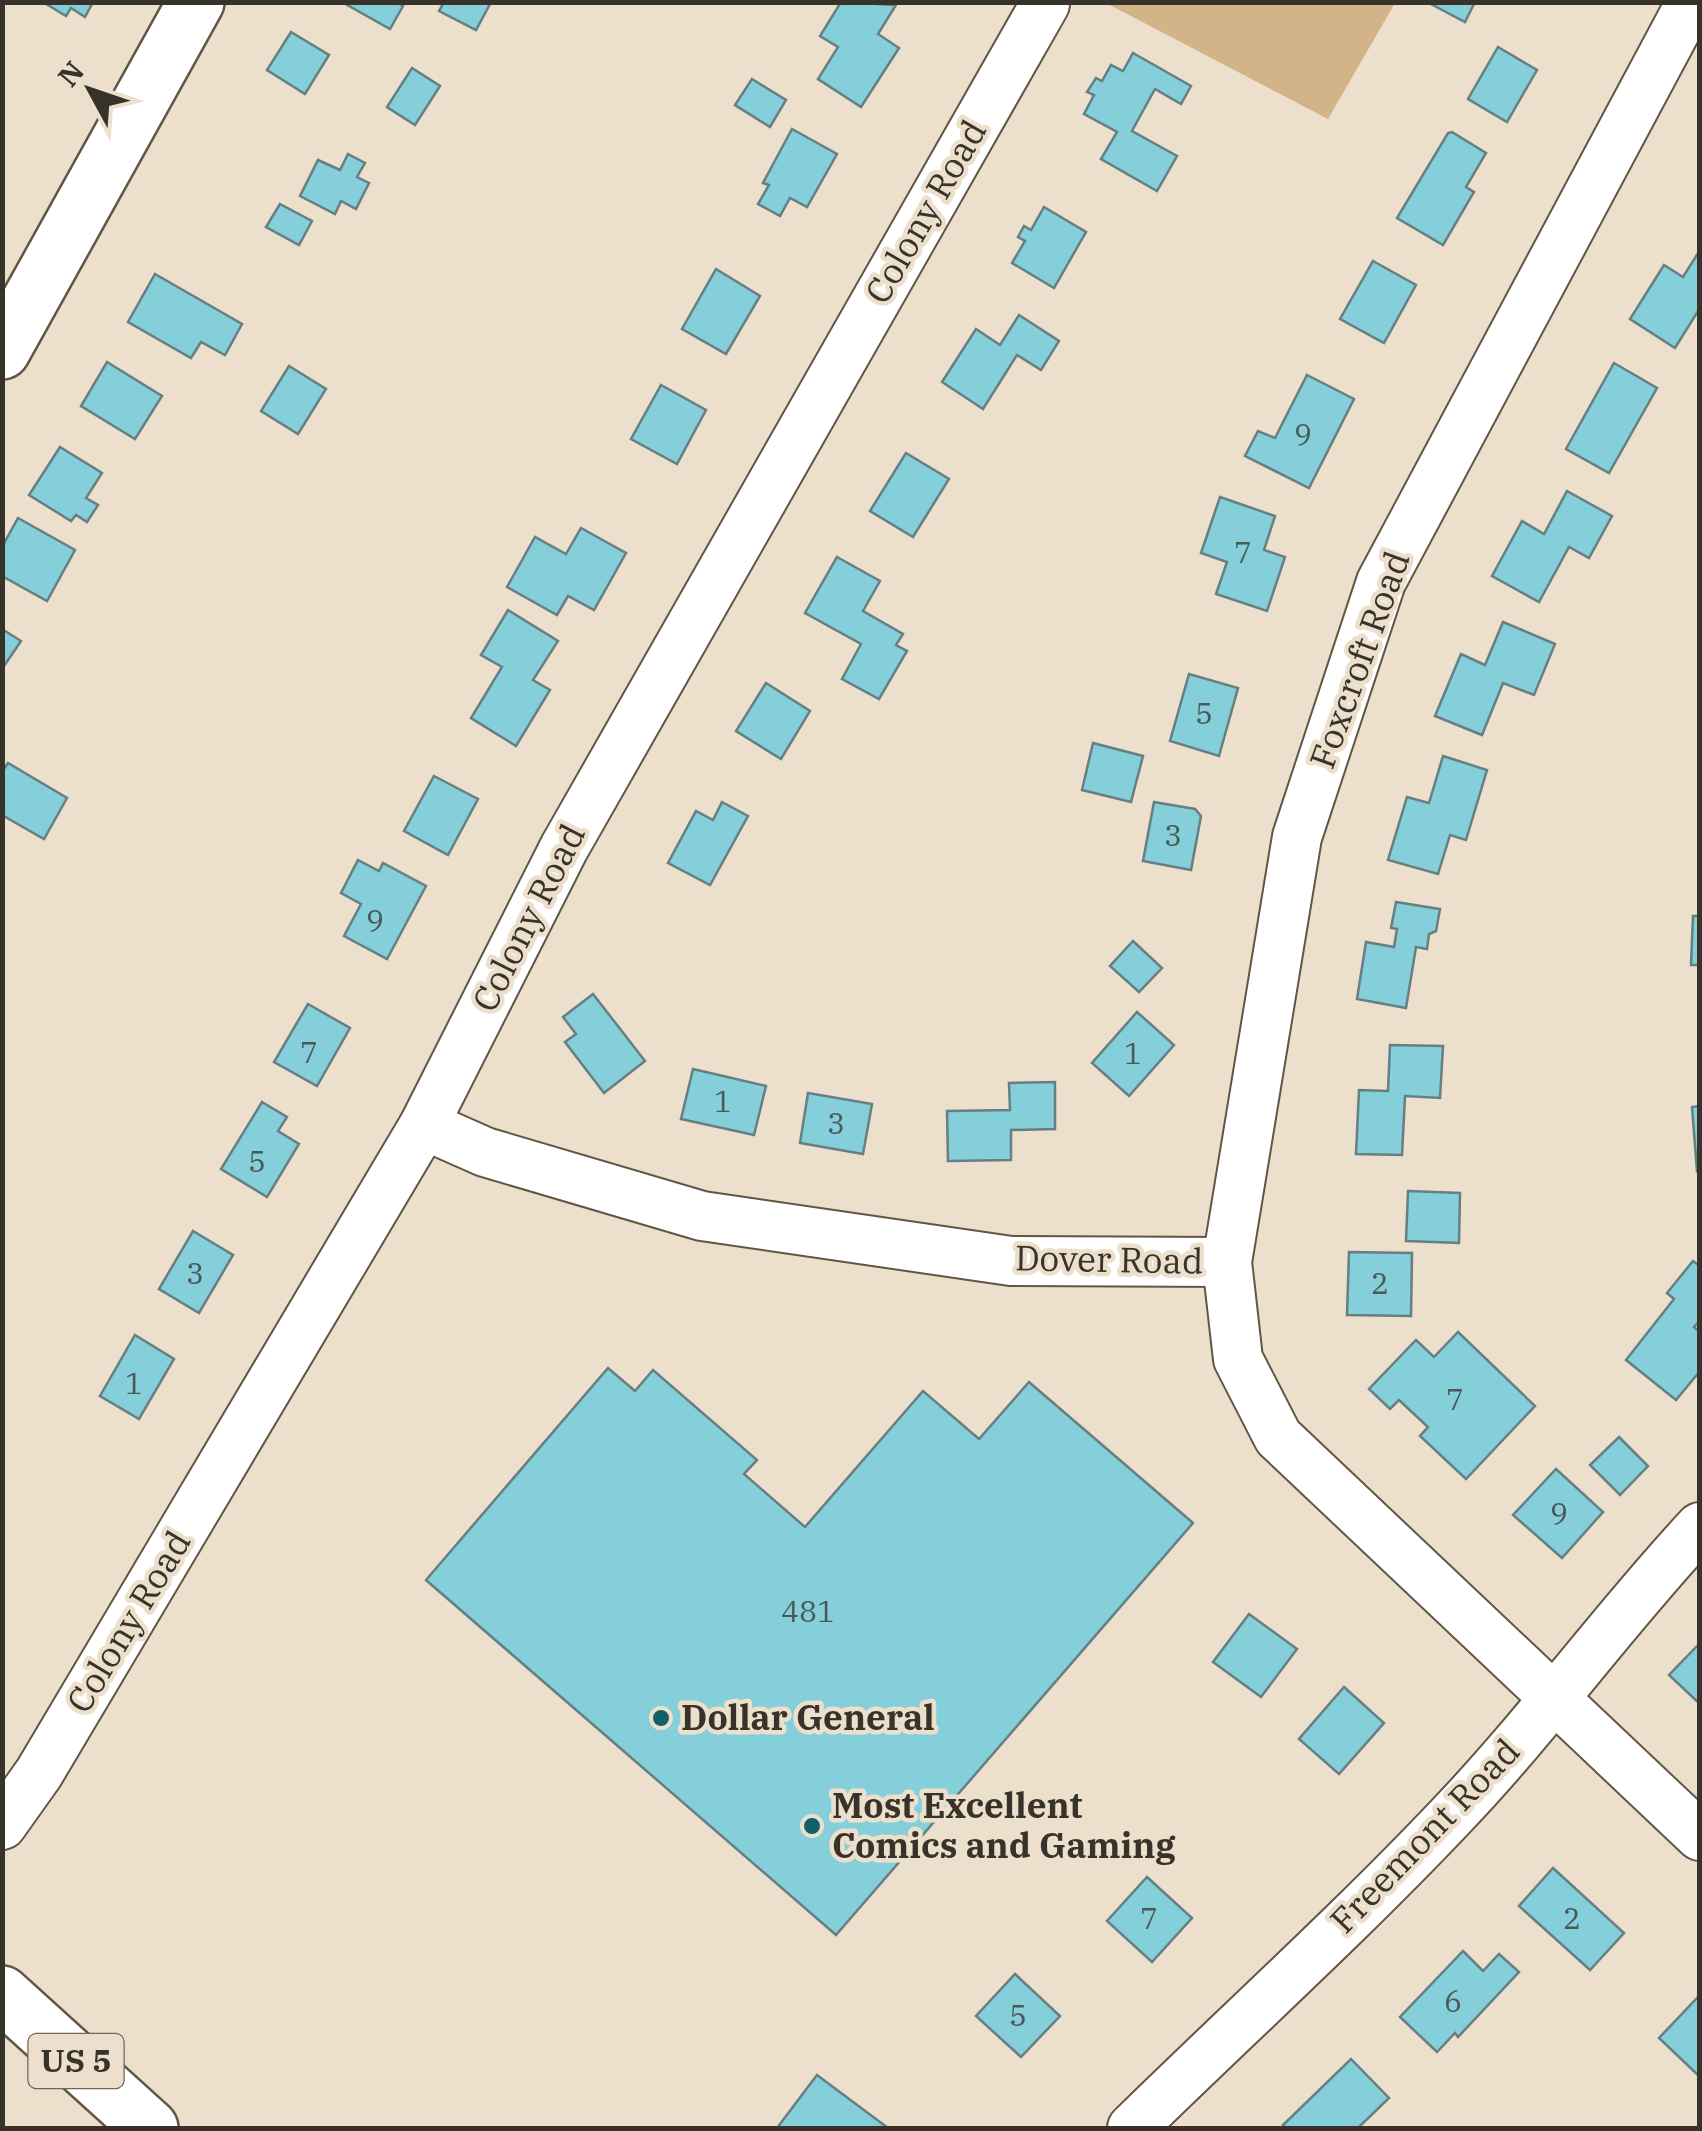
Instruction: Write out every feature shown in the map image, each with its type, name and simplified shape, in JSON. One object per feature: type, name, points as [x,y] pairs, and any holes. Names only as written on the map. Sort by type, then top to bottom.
[{"type":"main road","points":[[2,351],[196,2]]},
{"type":"main road","name":"US 5","points":[[2,1994],[150,2128]]},
{"type":"street","name":"Foxcroft Road","points":[[1227,1262],[1297,837],[1381,582],[1691,2]]},
{"type":"street","name":"Colony Road","points":[[2,1825],[49,1756],[424,1126],[564,848],[1044,4]]},
{"type":"street","name":"Dover Road","points":[[424,1126],[486,1152],[702,1216],[1011,1261],[1227,1262],[1238,1359],[1278,1438],[1700,1836]]},
{"type":"street","name":"Freemont Road","points":[[1132,2128],[1453,1815],[1553,1700],[1646,1584],[1700,1527]]},
{"type":"shaded area","points":[[1395,2],[1328,119],[1106,3]]},
{"type":"building","points":[[43,2],[93,2],[85,17],[71,8],[66,16]]},
{"type":"building","points":[[342,2],[396,2],[403,6],[390,29]]},
{"type":"building","points":[[444,2],[490,4],[476,30],[439,11]]},
{"type":"building","points":[[841,2],[896,5],[878,34],[899,48],[861,107],[818,79],[838,47],[820,36]]},
{"type":"building","points":[[1427,2],[1475,2],[1465,22]]},
{"type":"building","points":[[291,32],[329,55],[305,94],[267,70]]},
{"type":"building","points":[[1498,47],[1537,70],[1507,122],[1468,99]]},
{"type":"building","points":[[1133,53],[1191,86],[1181,104],[1155,89],[1132,131],[1177,156],[1157,191],[1101,159],[1117,132],[1084,114],[1094,95],[1087,92],[1096,78],[1102,81],[1111,65],[1123,71]]},
{"type":"building","points":[[412,68],[440,86],[415,125],[387,107]]},
{"type":"building","points":[[752,79],[786,100],[770,127],[735,105]]},
{"type":"building","points":[[792,129],[837,154],[807,207],[790,198],[780,216],[758,204],[769,185],[763,183]]},
{"type":"building","points":[[1452,132],[1486,153],[1466,187],[1474,192],[1443,245],[1397,218]]},
{"type":"building","points":[[348,154],[365,163],[357,177],[369,183],[356,209],[341,201],[335,214],[300,196],[318,160],[340,170]]},
{"type":"building","points":[[280,204],[312,221],[299,245],[266,227]]},
{"type":"building","points":[[1044,207],[1086,232],[1054,288],[1012,263],[1025,241],[1018,237],[1024,226],[1031,230]]},
{"type":"building","points":[[1700,250],[1700,308],[1675,348],[1630,319],[1664,265],[1683,277]]},
{"type":"building","points":[[1373,261],[1416,285],[1384,343],[1340,319]]},
{"type":"building","points":[[716,269],[760,296],[726,354],[682,329]]},
{"type":"building","points":[[155,274],[242,324],[225,355],[201,342],[191,358],[128,322]]},
{"type":"building","points":[[1019,315],[1059,341],[1041,370],[1017,355],[983,409],[942,382],[976,329],[1000,345]]},
{"type":"building","points":[[107,362],[162,396],[135,439],[81,406]]},
{"type":"building","points":[[1614,363],[1657,388],[1609,473],[1566,449]]},
{"type":"building","points":[[289,366],[326,389],[298,434],[261,411]]},
{"type":"building","points":[[1307,375],[1354,399],[1309,488],[1245,456],[1258,431],[1275,438]]},
{"type":"building","points":[[661,385],[706,410],[677,464],[631,439]]},
{"type":"building","points":[[60,447],[102,473],[86,498],[98,505],[87,522],[76,515],[71,521],[29,495]]},
{"type":"building","points":[[906,453],[949,479],[913,537],[870,511]]},
{"type":"building","points":[[1567,491],[1612,516],[1589,558],[1569,547],[1539,602],[1492,576],[1522,521],[1544,534]]},
{"type":"building","points":[[1220,497],[1275,516],[1264,550],[1285,557],[1267,611],[1216,594],[1227,562],[1201,553]]},
{"type":"building","points":[[18,518],[75,550],[47,601],[2,576],[2,547]]},
{"type":"building","points":[[581,528],[626,553],[594,610],[568,596],[557,615],[507,587],[535,537],[566,554]]},
{"type":"building","points":[[837,557],[880,581],[863,611],[903,634],[896,645],[907,651],[879,699],[842,679],[861,644],[805,613]]},
{"type":"building","points":[[508,610],[558,641],[533,680],[550,690],[516,746],[471,718],[502,667],[481,655]]},
{"type":"building","points":[[1503,622],[1555,644],[1534,695],[1503,683],[1482,735],[1435,716],[1461,654],[1485,665]]},
{"type":"building","points":[[2,629],[21,641],[2,669]]},
{"type":"building","points":[[1189,674],[1238,688],[1219,756],[1170,741]]},
{"type":"building","points":[[766,683],[810,711],[781,759],[736,731]]},
{"type":"building","points":[[1093,743],[1143,756],[1131,802],[1082,790]]},
{"type":"building","points":[[1443,756],[1487,770],[1466,840],[1450,835],[1438,874],[1388,860],[1407,797],[1429,803]]},
{"type":"building","points":[[8,763],[67,798],[44,839],[2,815],[2,772]]},
{"type":"building","points":[[434,776],[478,799],[448,855],[404,831]]},
{"type":"building","points":[[722,802],[748,816],[710,885],[668,863],[696,811],[713,820]]},
{"type":"building","points":[[1154,802],[1195,809],[1201,816],[1191,870],[1143,861]]},
{"type":"building","points":[[358,860],[379,871],[383,863],[426,886],[387,959],[344,936],[361,904],[341,893]]},
{"type":"building","points":[[1396,902],[1440,909],[1427,949],[1416,947],[1406,1008],[1357,999],[1366,942],[1394,947],[1397,929],[1391,928]]},
{"type":"building","points":[[1693,916],[1700,916],[1700,965],[1691,965]]},
{"type":"building","points":[[1133,941],[1162,968],[1139,992],[1110,966]]},
{"type":"building","points":[[593,994],[645,1061],[604,1093],[565,1042],[576,1034],[563,1017]]},
{"type":"building","points":[[308,1004],[350,1028],[317,1086],[274,1062]]},
{"type":"building","points":[[1137,1012],[1174,1045],[1129,1096],[1092,1063]]},
{"type":"building","points":[[1390,1045],[1443,1046],[1440,1098],[1405,1096],[1402,1155],[1356,1154],[1359,1090],[1388,1091]]},
{"type":"building","points":[[693,1069],[766,1086],[754,1135],[681,1119]]},
{"type":"building","points":[[1055,1082],[1055,1129],[1011,1130],[1011,1160],[948,1161],[947,1111],[1010,1110],[1009,1083]]},
{"type":"building","points":[[808,1093],[872,1104],[863,1154],[800,1143]]},
{"type":"building","points":[[262,1102],[287,1117],[278,1131],[299,1144],[267,1197],[221,1169]]},
{"type":"building","points":[[1700,1106],[1700,1170],[1697,1171],[1692,1107]]},
{"type":"building","points":[[1408,1191],[1460,1193],[1459,1243],[1406,1241]]},
{"type":"building","points":[[193,1231],[233,1255],[199,1313],[159,1289]]},
{"type":"building","points":[[1349,1252],[1412,1253],[1411,1316],[1347,1315]]},
{"type":"building","points":[[1693,1261],[1700,1266],[1700,1320],[1694,1327],[1700,1332],[1700,1371],[1676,1400],[1626,1360],[1674,1299],[1667,1293]]},
{"type":"building","points":[[1458,1332],[1535,1406],[1466,1479],[1420,1436],[1428,1427],[1399,1400],[1390,1409],[1369,1389],[1416,1340],[1434,1357]]},
{"type":"building","points":[[135,1335],[174,1359],[139,1419],[100,1396]]},
{"type":"building","points":[[608,1368],[635,1391],[653,1370],[757,1460],[744,1474],[805,1527],[923,1391],[979,1439],[1029,1382],[1193,1523],[836,1935],[426,1580]]},
{"type":"building","points":[[1619,1437],[1648,1466],[1620,1495],[1590,1465]]},
{"type":"building","points":[[1556,1469],[1603,1512],[1562,1558],[1513,1515]]},
{"type":"building","points":[[1249,1614],[1297,1649],[1261,1697],[1213,1662]]},
{"type":"building","points":[[1700,1643],[1700,1704],[1669,1675]]},
{"type":"building","points":[[1344,1687],[1384,1723],[1339,1774],[1299,1739]]},
{"type":"building","points":[[1553,1868],[1624,1933],[1590,1970],[1519,1906]]},
{"type":"building","points":[[1147,1877],[1192,1918],[1152,1962],[1107,1921]]},
{"type":"building","points":[[1463,1951],[1483,1971],[1499,1954],[1519,1972],[1458,2037],[1455,2033],[1437,2052],[1400,2017]]},
{"type":"building","points":[[1015,1974],[1060,2016],[1021,2057],[976,2016]]},
{"type":"building","points":[[1697,1998],[1700,2001],[1700,2077],[1659,2038]]},
{"type":"building","points":[[1351,2059],[1389,2098],[1358,2128],[1286,2128],[1283,2125]]},
{"type":"building","points":[[817,2075],[888,2128],[777,2128]]},
{"type":"place","name":"Dollar General","points":[[661,1718]]},
{"type":"place","name":"Most Excellent Comics and Gaming","points":[[812,1826]]}]
